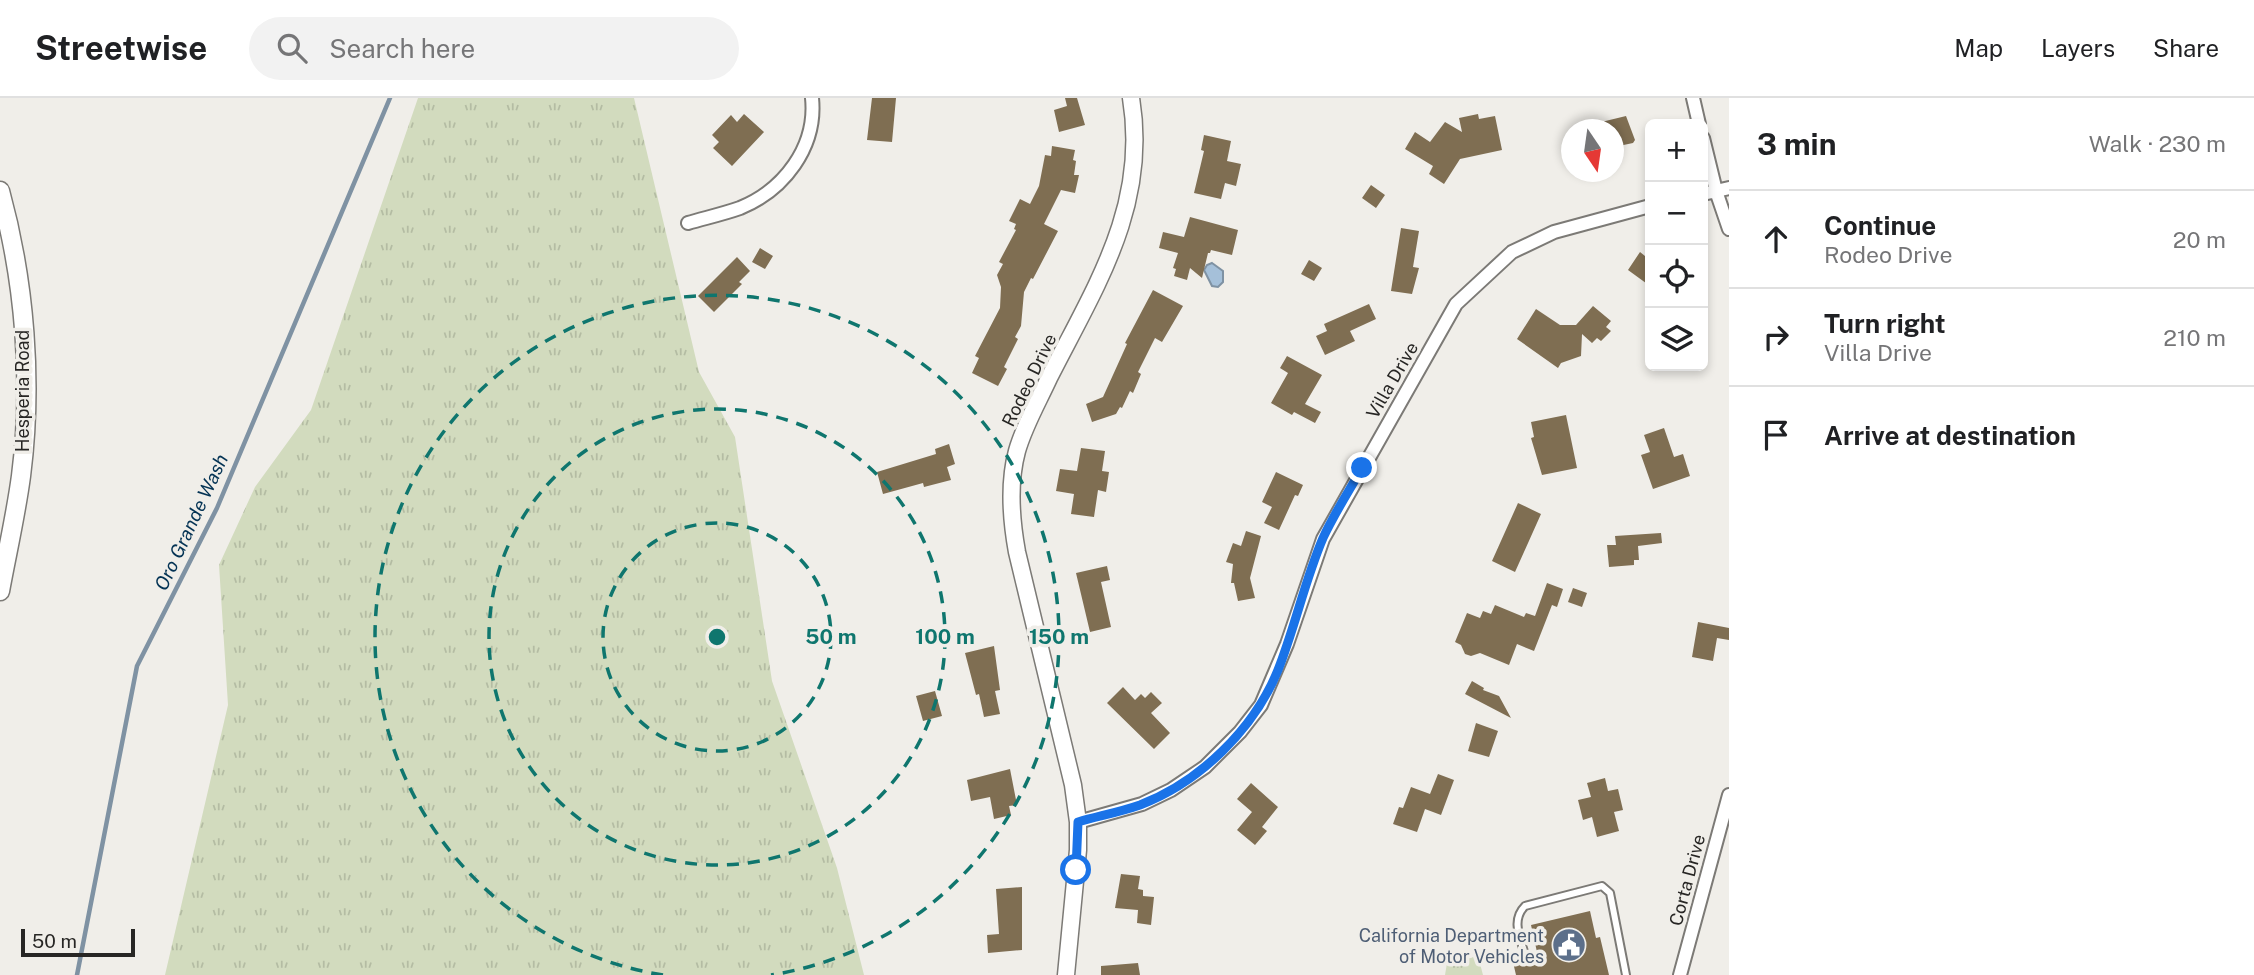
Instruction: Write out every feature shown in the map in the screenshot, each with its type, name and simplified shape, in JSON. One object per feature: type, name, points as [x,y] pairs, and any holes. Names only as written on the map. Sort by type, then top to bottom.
[{"type":"main road","name":"Hesperia Road","points":[[0,191],[20,290],[25,428],[21,476],[0,591]]},
{"type":"street","points":[[688,223],[740,208],[765,194],[788,176],[800,157],[809,134],[812,98]]},
{"type":"street","name":"Rodeo Drive","points":[[1066,975],[1078,850],[1078,822],[1073,786],[1012,527],[1011,488],[1017,452],[1028,421],[1114,248],[1126,210],[1134,132],[1131,98]]},
{"type":"street","points":[[1693,98],[1698,119]]},
{"type":"street","points":[[1729,188],[1709,193],[1729,229]]},
{"type":"street","name":"Villa Drive","points":[[1078,822],[1142,804],[1171,790],[1205,767],[1240,732],[1261,705],[1287,645],[1323,539],[1456,304],[1512,252],[1554,232],[1645,207]]},
{"type":"street","name":"Corta Drive","points":[[1680,975],[1724,826],[1729,795]]},
{"type":"lane","points":[[1525,955],[1516,923],[1519,912],[1525,906],[1602,886],[1609,893],[1626,975]]},
{"type":"green space","points":[[418,98],[634,98],[699,372],[735,437],[772,681],[837,868],[864,975],[165,975],[228,705],[219,565],[255,487],[311,410]]},
{"type":"green space","points":[[1478,956],[1483,975],[1445,975],[1447,963]]},
{"type":"water","points":[[1212,263],[1223,271],[1223,282],[1218,287],[1212,286],[1204,270]]},
{"type":"building","points":[[872,98],[896,98],[892,142],[867,140]]},
{"type":"building","points":[[1065,98],[1077,98],[1085,125],[1059,132],[1054,110],[1067,106]]},
{"type":"building","points":[[744,114],[764,132],[732,166],[713,148],[719,142],[712,135],[731,115],[737,122]]},
{"type":"building","points":[[1478,114],[1479,119],[1495,116],[1502,150],[1460,159],[1444,184],[1429,174],[1433,166],[1405,149],[1415,132],[1430,142],[1445,122],[1462,132],[1459,118]]},
{"type":"building","points":[[1626,116],[1635,140],[1633,143],[1624,145],[1624,119],[1614,119]]},
{"type":"building","points":[[1204,135],[1231,141],[1227,161],[1241,164],[1236,186],[1225,183],[1221,199],[1194,193],[1204,151],[1201,150]]},
{"type":"building","points":[[1052,146],[1075,150],[1074,175],[1079,175],[1075,193],[1061,190],[1044,224],[1058,231],[1024,292],[1021,326],[1015,337],[1018,339],[998,386],[972,373],[979,358],[975,356],[1000,308],[1001,287],[997,275],[1003,264],[999,262],[1016,230],[1016,224],[1009,221],[1020,199],[1030,204],[1039,186],[1045,155],[1051,156]]},
{"type":"building","points":[[1371,185],[1385,195],[1376,208],[1362,198]]},
{"type":"building","points":[[1190,217],[1238,230],[1232,255],[1211,250],[1202,278],[1190,268],[1187,280],[1174,276],[1176,269],[1173,268],[1178,253],[1159,248],[1163,232],[1184,237]]},
{"type":"building","points":[[1401,228],[1419,231],[1413,267],[1419,268],[1412,294],[1391,291]]},
{"type":"building","points":[[760,248],[773,256],[765,269],[752,262]]},
{"type":"building","points":[[1640,252],[1645,256],[1645,282],[1628,270]]},
{"type":"building","points":[[737,257],[750,271],[739,282],[742,284],[714,312],[698,296]]},
{"type":"building","points":[[1309,260],[1322,268],[1314,281],[1301,274]]},
{"type":"building","points":[[1153,290],[1183,306],[1162,342],[1155,338],[1138,372],[1141,374],[1133,393],[1130,391],[1122,408],[1120,407],[1116,414],[1092,422],[1086,404],[1103,397],[1127,344],[1125,343]]},
{"type":"building","points":[[1369,304],[1376,319],[1350,331],[1355,341],[1325,355],[1316,336],[1327,331],[1324,324]]},
{"type":"building","points":[[1593,306],[1611,321],[1606,327],[1611,331],[1601,341],[1597,338],[1592,343],[1582,334],[1581,356],[1561,363],[1558,368],[1517,339],[1536,309],[1560,325],[1576,325]]},
{"type":"building","points":[[1287,356],[1322,375],[1305,404],[1321,412],[1315,423],[1294,412],[1292,415],[1271,403],[1288,373],[1280,368]]},
{"type":"building","points":[[1566,415],[1577,468],[1542,475],[1531,438],[1534,437],[1531,422]]},
{"type":"building","points":[[1664,428],[1674,457],[1683,454],[1690,476],[1653,489],[1641,455],[1650,452],[1644,435]]},
{"type":"building","points":[[949,444],[955,464],[947,467],[951,480],[924,487],[923,483],[883,494],[877,472],[936,454],[935,449]]},
{"type":"building","points":[[1081,448],[1105,451],[1102,471],[1109,472],[1106,492],[1098,490],[1094,517],[1071,514],[1074,494],[1056,491],[1060,469],[1077,471]]},
{"type":"building","points":[[1276,472],[1303,485],[1298,496],[1295,495],[1279,530],[1264,523],[1272,507],[1262,502]]},
{"type":"building","points":[[1518,503],[1541,514],[1515,572],[1492,561]]},
{"type":"building","points":[[1246,531],[1261,536],[1250,578],[1255,598],[1238,601],[1234,583],[1231,583],[1233,564],[1226,562],[1233,543],[1241,546]]},
{"type":"building","points":[[1661,533],[1662,543],[1638,546],[1639,560],[1634,560],[1634,565],[1609,567],[1607,545],[1616,545],[1615,536]]},
{"type":"building","points":[[1107,566],[1110,580],[1101,582],[1111,627],[1090,632],[1076,573]]},
{"type":"building","points":[[1547,583],[1563,589],[1557,607],[1552,605],[1534,651],[1517,644],[1509,665],[1480,653],[1471,656],[1465,654],[1461,645],[1455,642],[1467,613],[1480,618],[1483,611],[1491,614],[1495,605],[1524,617],[1526,613],[1535,616]]},
{"type":"building","points":[[1573,588],[1587,593],[1582,607],[1568,602]]},
{"type":"building","points":[[1698,622],[1729,628],[1729,640],[1717,638],[1713,661],[1692,657]]},
{"type":"building","points":[[994,646],[1000,690],[995,691],[1000,714],[984,717],[965,653]]},
{"type":"building","points":[[1472,681],[1484,688],[1483,690],[1499,696],[1511,718],[1465,694]]},
{"type":"building","points":[[1123,687],[1135,700],[1141,694],[1145,698],[1151,692],[1162,703],[1151,713],[1170,733],[1154,749],[1107,703]]},
{"type":"building","points":[[935,691],[942,716],[923,721],[916,696]]},
{"type":"building","points":[[1476,723],[1498,731],[1489,757],[1468,751]]},
{"type":"building","points":[[1010,769],[1017,805],[1009,806],[1011,815],[994,819],[990,797],[971,801],[967,780]]},
{"type":"building","points":[[1438,774],[1454,780],[1441,815],[1425,809],[1417,832],[1393,824],[1411,787],[1430,794]]},
{"type":"building","points":[[1605,778],[1608,791],[1618,789],[1623,810],[1614,812],[1619,831],[1597,837],[1592,817],[1583,820],[1578,800],[1591,797],[1587,783]]},
{"type":"building","points":[[1251,783],[1278,807],[1262,827],[1267,831],[1255,845],[1237,830],[1252,812],[1237,799]]},
{"type":"building","points":[[1121,874],[1140,876],[1138,889],[1143,890],[1143,896],[1154,897],[1151,925],[1137,923],[1138,910],[1115,908]]},
{"type":"building","points":[[1022,887],[1022,950],[988,953],[987,935],[999,934],[996,889]]},
{"type":"building","name":"California Department of Motor Vehicles","points":[[1590,911],[1596,938],[1600,937],[1609,975],[1516,975],[1512,958],[1519,956],[1526,961],[1530,958],[1530,953],[1537,952],[1531,925]]},
{"type":"building","points":[[1138,963],[1140,975],[1101,975],[1101,966]]},
{"type":"waterway","name":"Oro Grande Wash","points":[[77,975],[137,666],[217,508],[390,98]]},
{"type":"place","name":"California Department of Motor Vehicles","points":[[1569,945]]},
{"type":"route","points":[[1076,870],[1078,822],[1142,804],[1171,790],[1205,767],[1240,732],[1261,705],[1277,672],[1323,539],[1362,468]]}]
